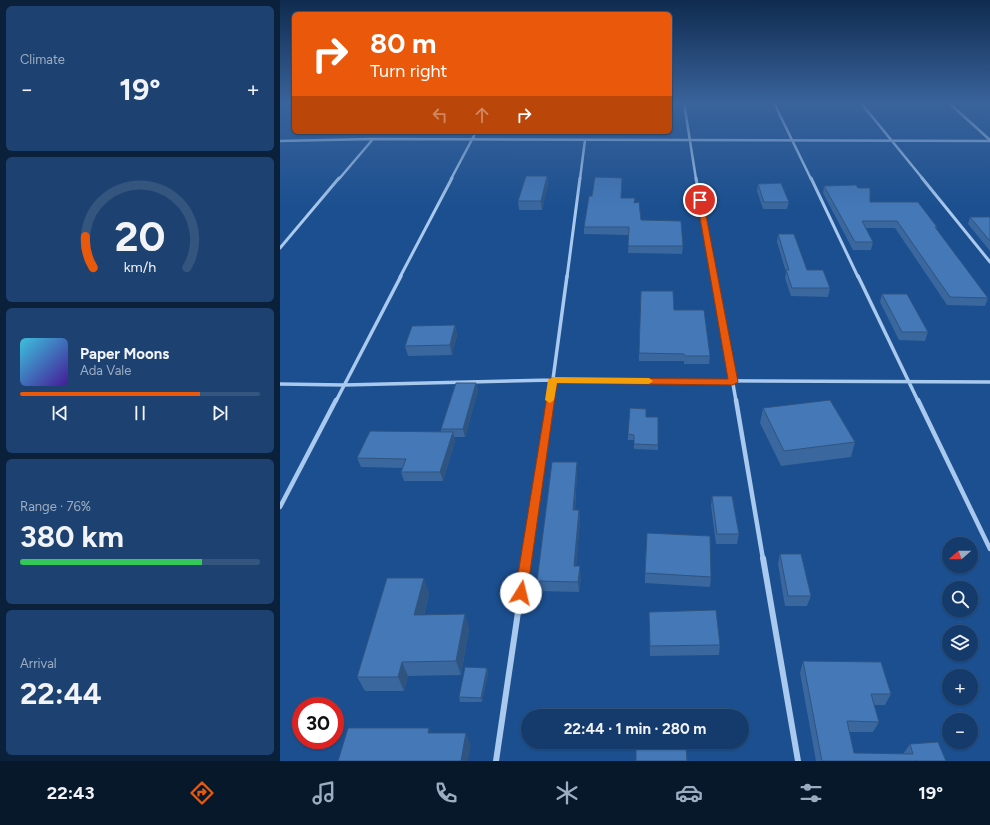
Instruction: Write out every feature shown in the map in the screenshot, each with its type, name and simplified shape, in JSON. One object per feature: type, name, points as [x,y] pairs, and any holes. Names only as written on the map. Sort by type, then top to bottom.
[{"type":"street","points":[[280,141],[373,139],[990,140],[988,139]]},
{"type":"street","points":[[280,248],[373,139]]},
{"type":"street","points":[[280,507],[472,139]]},
{"type":"street","points":[[496,761],[553,380],[586,140]]},
{"type":"street","points":[[689,140],[733,382],[798,761]]},
{"type":"street","points":[[792,140],[990,549]]},
{"type":"street","points":[[891,140],[990,262]]},
{"type":"street","points":[[280,384],[344,385],[553,380],[990,382]]},
{"type":"building","points":[[526,176],[547,176],[541,201],[518,201]]},
{"type":"building","points":[[595,177],[622,178],[621,198],[635,198],[634,203],[639,202],[641,220],[681,221],[683,246],[628,246],[629,227],[584,227],[589,196],[592,196]]},
{"type":"building","points":[[781,183],[789,202],[764,202],[758,184]]},
{"type":"building","points":[[856,185],[858,188],[870,188],[870,202],[918,202],[988,298],[950,297],[897,221],[862,221],[873,242],[855,242],[824,186]]},
{"type":"building","points":[[970,217],[990,217],[990,241]]},
{"type":"building","points":[[778,234],[794,234],[807,270],[823,270],[830,288],[792,288],[786,270],[789,270]]},
{"type":"building","points":[[641,291],[673,291],[674,310],[704,310],[710,356],[639,353]]},
{"type":"building","points":[[882,294],[907,294],[928,332],[902,332]]},
{"type":"building","points":[[455,325],[450,345],[405,346],[412,326]]},
{"type":"building","points":[[456,383],[476,383],[463,429],[441,429]]},
{"type":"building","points":[[830,400],[855,442],[784,451],[763,408]]},
{"type":"building","points":[[630,408],[646,409],[646,417],[658,417],[658,445],[634,444],[634,435],[628,434]]},
{"type":"building","points":[[370,431],[453,432],[440,472],[401,472],[406,459],[357,458]]},
{"type":"building","points":[[552,462],[577,462],[573,510],[579,510],[574,566],[580,566],[578,582],[537,581]]},
{"type":"building","points":[[712,496],[732,496],[739,534],[717,534]]},
{"type":"building","points":[[647,533],[710,536],[711,577],[645,573]]},
{"type":"building","points":[[780,554],[801,554],[811,596],[788,596]]},
{"type":"building","points":[[387,578],[424,578],[414,615],[465,614],[456,661],[402,662],[398,677],[357,677]]},
{"type":"building","points":[[716,610],[720,645],[650,646],[649,612]]},
{"type":"building","points":[[803,661],[881,662],[891,694],[871,694],[879,722],[847,721],[854,753],[913,754],[910,744],[938,742],[946,761],[822,761]]},
{"type":"building","points":[[465,667],[487,668],[481,698],[459,697]]},
{"type":"building","points":[[348,728],[429,728],[428,733],[466,733],[461,761],[338,761],[342,749],[344,749],[344,741]]},
{"type":"building","points":[[636,749],[686,749],[687,761],[636,761]]},
{"type":"slow traffic","points":[[550,400],[553,380],[649,381]]},
{"type":"route","points":[[521,593],[553,380],[733,382],[700,200]]}]
